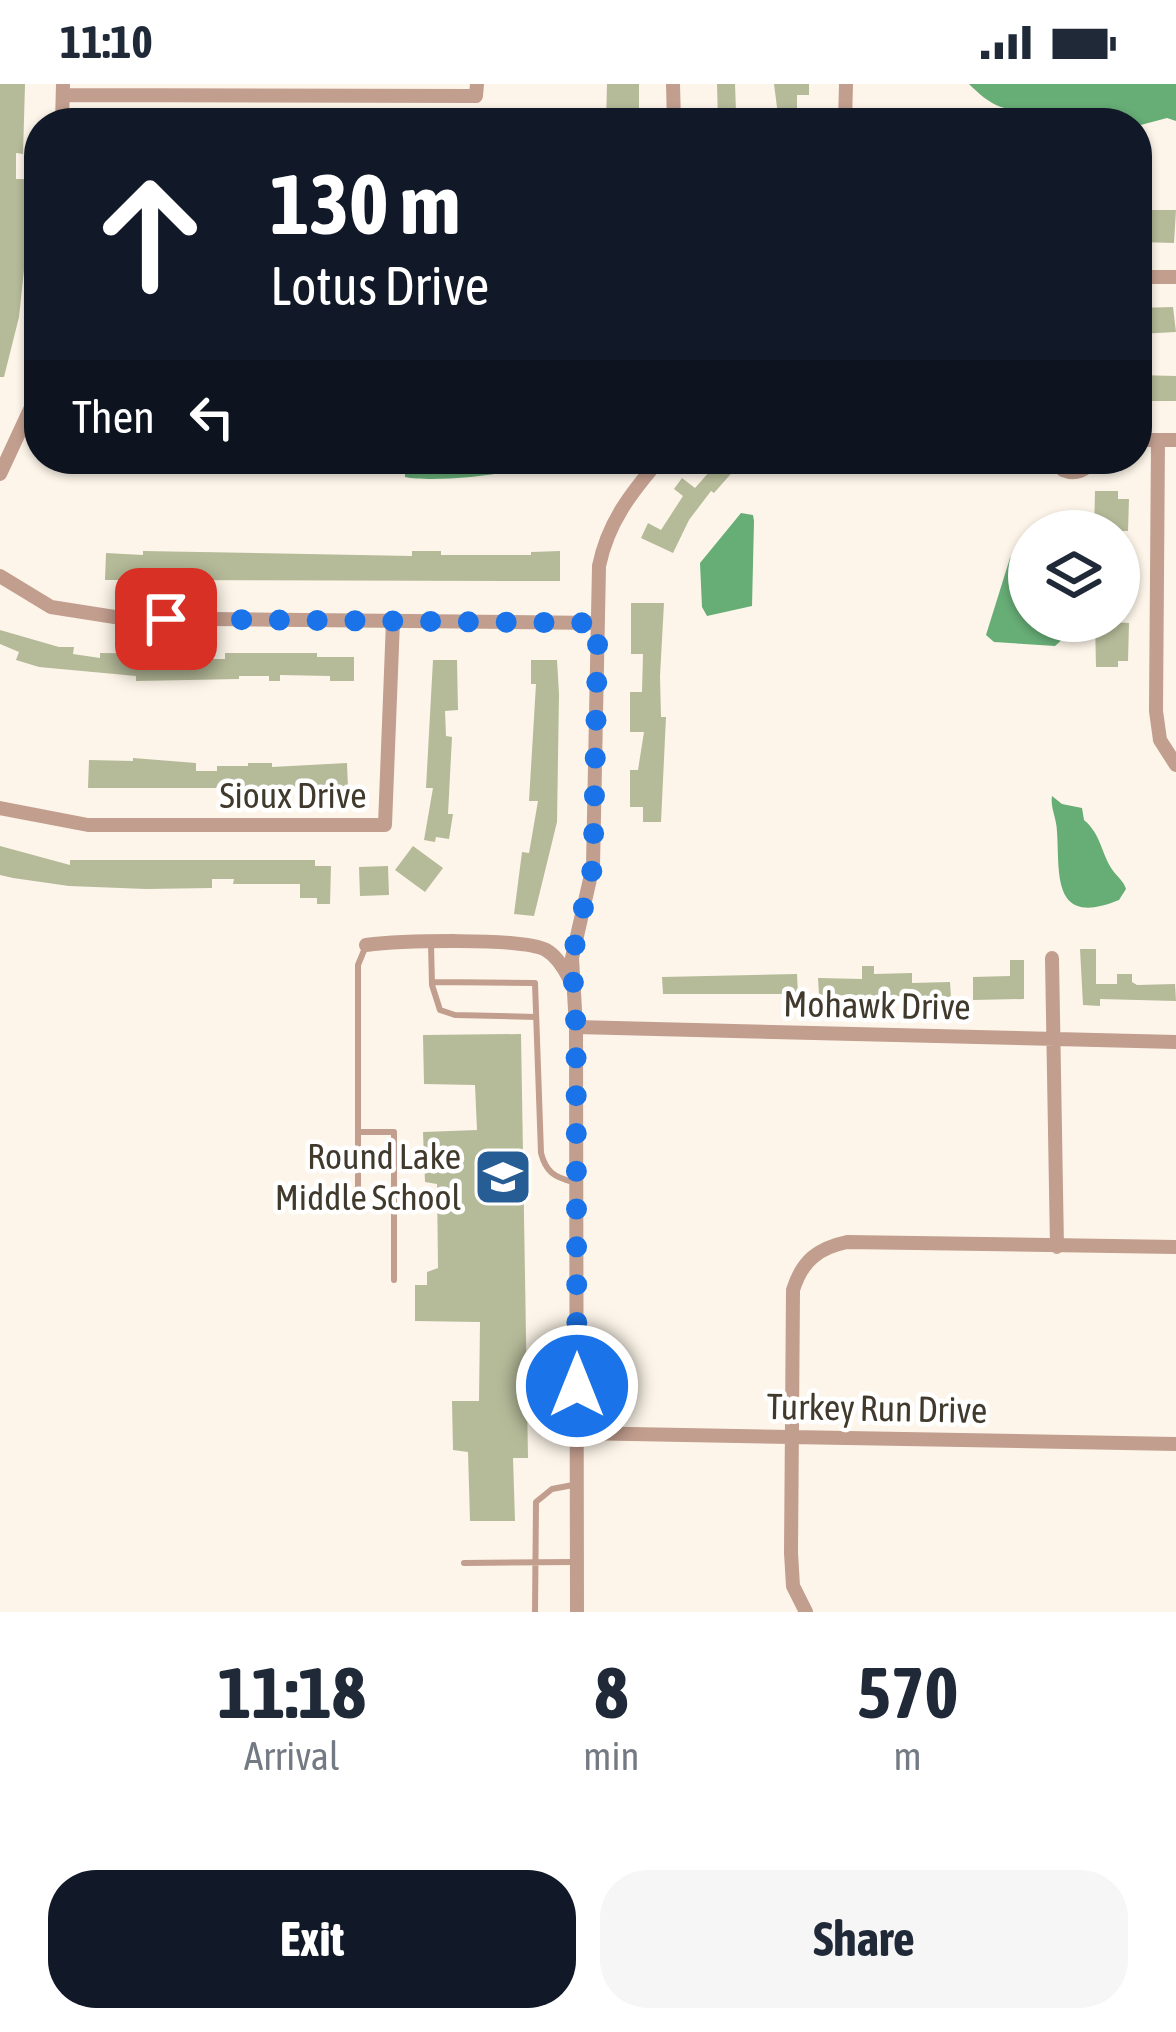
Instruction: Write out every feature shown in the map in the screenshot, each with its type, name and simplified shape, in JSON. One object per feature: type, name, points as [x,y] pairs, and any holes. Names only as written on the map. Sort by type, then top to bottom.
[{"type":"street","points":[[63,89],[476,96],[476,84]]},
{"type":"street","points":[[0,474],[24,422]]},
{"type":"street","points":[[1152,440],[1176,440]]},
{"type":"street","points":[[1158,440],[1156,711],[1160,740],[1176,765]]},
{"type":"street","points":[[577,1612],[572,958],[593,866],[604,545],[623,503],[647,474]]},
{"type":"street","points":[[0,576],[51,607],[121,618],[598,623]]},
{"type":"street","name":"Sioux Drive","points":[[0,808],[88,825],[385,825],[393,621]]},
{"type":"street","points":[[366,945],[523,945],[546,950],[572,984]]},
{"type":"street","points":[[1052,958],[1057,1247]]},
{"type":"street","name":"Mohawk Drive","points":[[576,1027],[1176,1042]]},
{"type":"street","points":[[806,1612],[794,1586],[794,1290],[810,1257],[828,1246],[848,1242],[1176,1247]]},
{"type":"street","name":"Turkey Run Drive","points":[[577,1433],[1176,1444]]},
{"type":"lane","points":[[431,942],[432,982],[440,1010],[455,1015],[536,1017]]},
{"type":"lane","points":[[358,1210],[358,965],[366,945]]},
{"type":"lane","points":[[432,982],[535,983],[538,1128],[544,1167],[554,1177],[576,1183]]},
{"type":"lane","points":[[358,1132],[394,1132],[394,1280]]},
{"type":"lane","points":[[535,1612],[536,1502],[552,1489],[577,1485]]},
{"type":"lane","points":[[464,1563],[577,1562]]},
{"type":"shaded area","points":[[969,84],[1176,84],[1176,121],[1152,122],[1152,108],[1006,108]]},
{"type":"shaded area","points":[[405,474],[490,474],[436,479]]},
{"type":"shaded area","points":[[741,513],[753,515],[754,521],[752,606],[707,616],[702,607],[700,563]]},
{"type":"shaded area","points":[[1008,564],[1008,642],[1059,642],[1055,646],[994,642],[986,635]]},
{"type":"shaded area","points":[[1052,796],[1062,804],[1082,808],[1084,820],[1126,889],[1119,900],[1097,907],[1070,902],[1060,879]]},
{"type":"building","points":[[0,84],[25,84],[23,154],[16,153],[16,179],[24,179],[24,270],[19,317],[4,377],[0,377]]},
{"type":"building","points":[[607,84],[639,84],[639,108],[606,108]]},
{"type":"building","points":[[717,84],[735,84],[736,108],[718,108]]},
{"type":"building","points":[[774,84],[809,84],[809,95],[797,95],[797,108],[777,108]]},
{"type":"building","points":[[1152,210],[1176,210],[1174,243],[1152,242]]},
{"type":"building","points":[[1173,307],[1176,332],[1152,333],[1152,308]]},
{"type":"building","points":[[1152,375],[1176,376],[1176,401],[1152,401]]},
{"type":"building","points":[[707,474],[731,474],[689,520],[673,553],[641,538],[648,523],[661,530],[683,496],[674,489],[682,478],[695,488]]},
{"type":"building","points":[[1095,491],[1118,491],[1118,499],[1129,499],[1129,510],[1095,510]]},
{"type":"building","points":[[143,551],[412,556],[412,551],[531,555],[560,551],[560,581],[105,580],[106,553],[143,555]]},
{"type":"building","points":[[631,603],[664,603],[661,822],[643,822],[643,807],[630,807],[630,770],[638,770],[644,732],[630,732],[630,692],[642,692],[643,654],[631,654]]},
{"type":"building","points":[[0,630],[100,658],[100,653],[201,654],[201,659],[225,659],[225,653],[354,657],[354,681],[280,675],[280,681],[269,681],[269,676],[239,676],[136,681],[136,676],[39,667],[16,660],[19,652],[0,644]]},
{"type":"building","points":[[1095,642],[1128,642],[1128,661],[1118,661],[1118,667],[1096,667]]},
{"type":"building","points":[[433,660],[457,660],[458,710],[445,711],[446,736],[452,737],[449,839],[436,837],[435,842],[424,840],[433,788],[426,788]]},
{"type":"building","points":[[531,660],[557,660],[559,694],[557,822],[534,916],[514,914],[522,852],[529,853],[538,801],[529,801],[536,684],[531,684]]},
{"type":"building","points":[[89,760],[196,763],[196,771],[248,763],[272,763],[272,767],[347,763],[348,788],[88,788]]},
{"type":"building","points":[[0,846],[70,865],[70,860],[315,860],[315,866],[331,866],[330,904],[300,898],[300,884],[233,884],[234,879],[212,879],[212,888],[146,889],[13,878],[0,875]]},
{"type":"building","points":[[413,846],[443,868],[425,892],[395,870]]},
{"type":"building","points":[[388,866],[389,895],[360,896],[359,867]]},
{"type":"building","points":[[1080,949],[1096,949],[1096,984],[1117,984],[1117,974],[1132,974],[1137,985],[1175,984],[1176,1001],[1100,999],[1100,1006],[1083,1005]]},
{"type":"building","points":[[1010,960],[1024,960],[1024,999],[973,1000],[973,977],[1010,976]]},
{"type":"building","points":[[862,966],[874,966],[874,974],[912,973],[912,983],[950,982],[951,997],[819,995],[818,978],[862,979]]},
{"type":"building","points":[[797,974],[798,994],[663,994],[662,977]]},
{"type":"building","points":[[521,1034],[528,1458],[513,1458],[515,1521],[470,1521],[468,1452],[453,1450],[452,1401],[479,1401],[480,1322],[415,1321],[415,1285],[427,1285],[427,1272],[438,1268],[437,1184],[425,1182],[423,1132],[477,1130],[475,1085],[424,1084],[423,1035]]},
{"type":"place","name":"Round Lake Middle School","points":[[503,1177]]},
{"type":"route","points":[[166,619],[598,623],[593,866],[572,958],[577,1386]]}]
